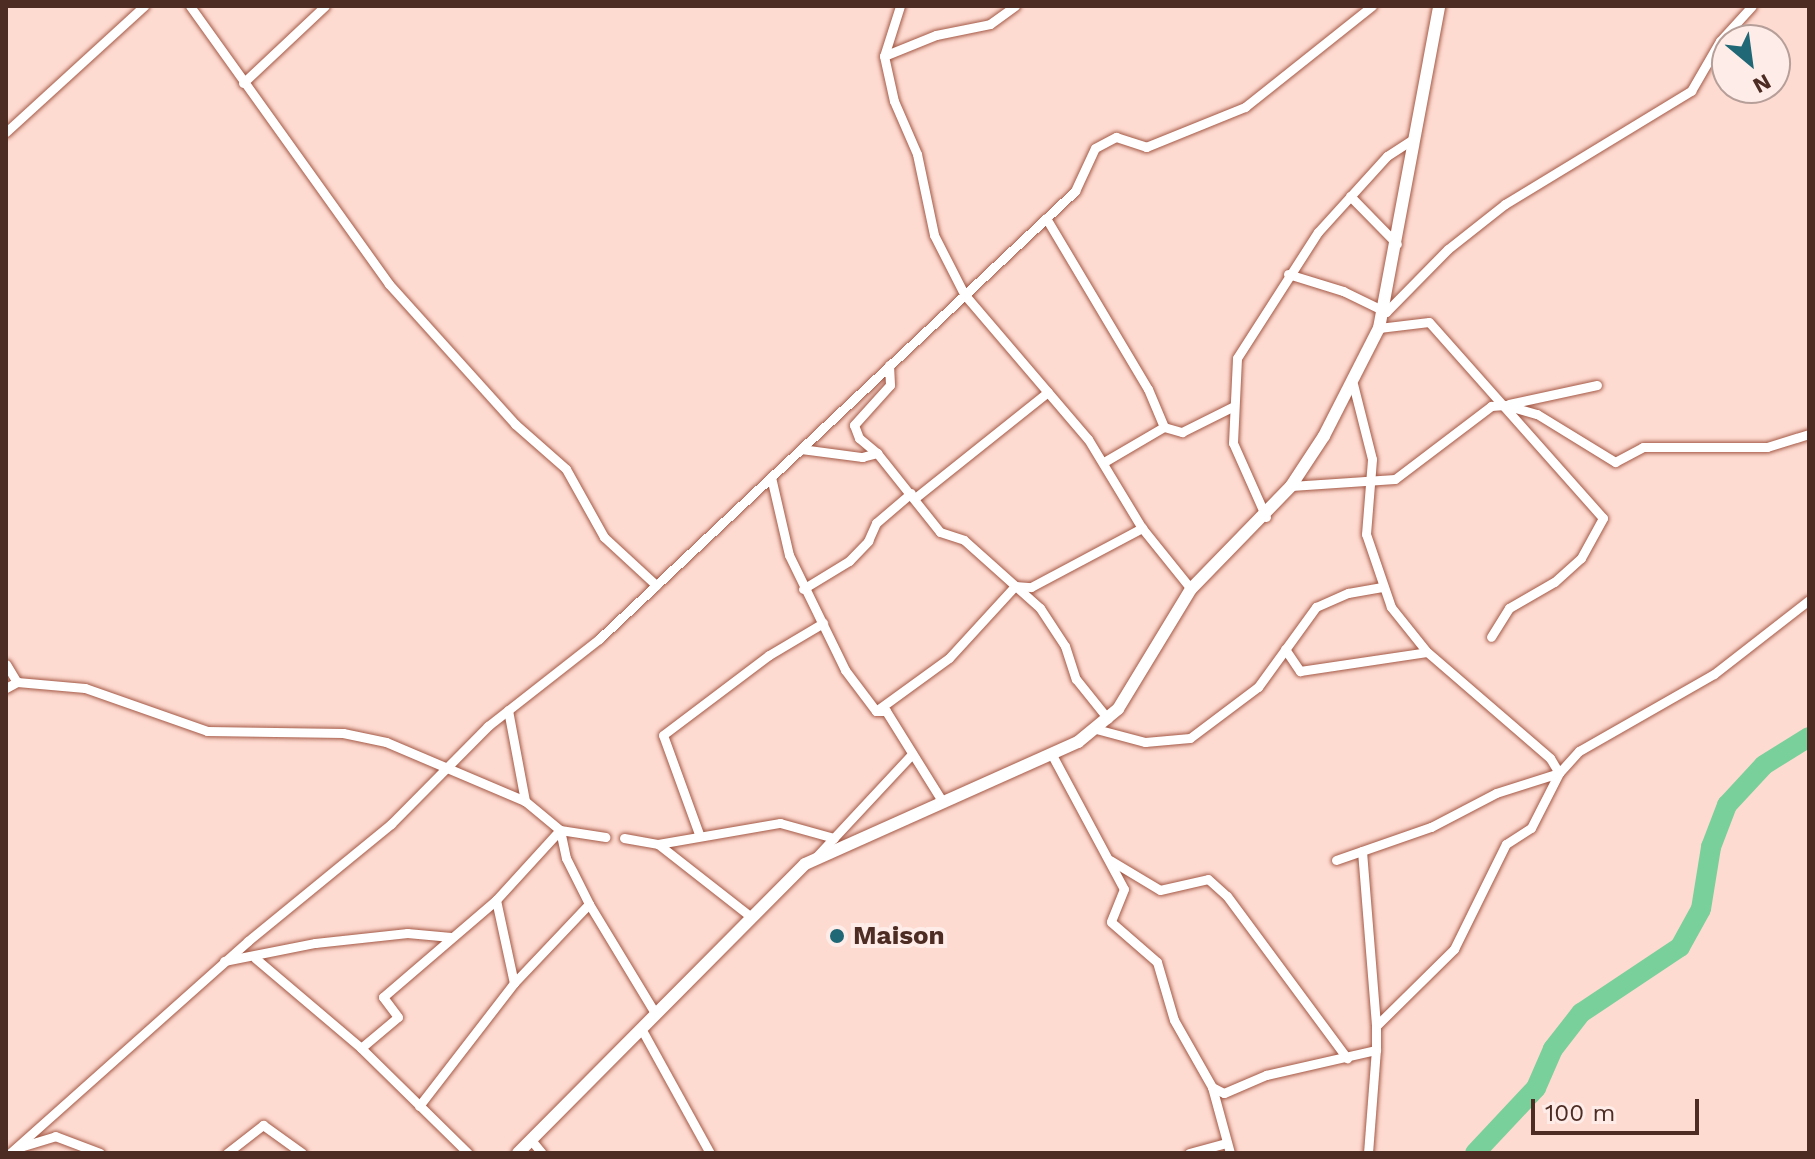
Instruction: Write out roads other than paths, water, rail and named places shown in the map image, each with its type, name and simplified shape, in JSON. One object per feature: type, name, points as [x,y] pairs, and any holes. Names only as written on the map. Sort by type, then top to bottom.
[{"type":"street","points":[[6,132],[144,6]]},
{"type":"street","points":[[190,6],[389,284],[515,424],[566,469],[604,537],[656,585]]},
{"type":"street","points":[[243,83],[325,6]]},
{"type":"street","points":[[900,6],[884,56],[894,101],[917,154],[929,218],[964,294],[1104,462],[1142,528],[1191,589]]},
{"type":"street","points":[[884,56],[936,35],[990,24],[1015,6]]},
{"type":"street","points":[[11,1152],[224,961],[391,824],[508,710],[599,639],[1075,191],[1095,148],[1116,137],[1146,147],[1245,107],[1372,6]]},
{"type":"street","points":[[816,857],[1052,755],[1096,729],[1135,686],[1191,589],[1266,517],[1291,486],[1353,384],[1386,312],[1439,6]]},
{"type":"street","points":[[1386,312],[1448,249],[1505,204],[1691,91],[1720,41],[1752,6]]},
{"type":"street","points":[[1266,517],[1233,443],[1232,407],[1237,358],[1288,274],[1350,196],[1387,156],[1415,138]]},
{"type":"street","points":[[1350,196],[1397,244]]},
{"type":"street","points":[[1046,218],[1148,389],[1164,427]]},
{"type":"street","points":[[1288,274],[1343,291],[1386,312]]},
{"type":"street","points":[[1379,328],[1429,322],[1603,518],[1581,558],[1554,582],[1509,608],[1491,637]]},
{"type":"street","points":[[889,365],[890,385],[854,425],[859,438],[877,453],[940,532],[964,540],[1015,586],[1054,628],[1076,679],[1108,719]]},
{"type":"street","points":[[1353,384],[1367,433],[1373,483],[1366,534],[1391,607],[1427,652],[1550,758],[1559,773]]},
{"type":"street","points":[[1291,486],[1373,483],[1395,479],[1419,465],[1491,406],[1597,385]]},
{"type":"street","points":[[803,589],[849,561],[868,541],[876,523],[1048,392]]},
{"type":"street","points":[[1505,405],[1537,414],[1615,462],[1643,447],[1767,447],[1809,434]]},
{"type":"street","points":[[1104,462],[1164,427],[1182,432],[1232,407]]},
{"type":"street","points":[[801,449],[862,457],[877,453]]},
{"type":"street","points":[[771,477],[789,555],[803,589],[845,670],[876,711]]},
{"type":"street","points":[[1015,586],[1031,587],[1142,528]]},
{"type":"street","points":[[876,711],[949,658],[1015,586]]},
{"type":"street","points":[[1096,729],[1145,742],[1190,738],[1258,687],[1316,607],[1348,593],[1383,587]]},
{"type":"street","points":[[1376,1026],[1454,949],[1506,844],[1531,828],[1559,773],[1579,751],[1714,674],[1809,600]]},
{"type":"street","points":[[699,834],[663,735],[769,655],[823,623]]},
{"type":"street","points":[[1285,649],[1300,671],[1427,652]]},
{"type":"street","points":[[6,664],[17,682]]},
{"type":"street","points":[[6,688],[17,682],[85,688],[207,731],[343,733],[386,742],[525,801],[560,830],[605,837]]},
{"type":"street","points":[[508,710],[525,801]]},
{"type":"street","points":[[876,711],[886,711],[942,801]]},
{"type":"street","points":[[518,1153],[751,917],[816,857],[912,754]]},
{"type":"street","points":[[1052,755],[1124,889],[1111,922],[1157,962],[1174,1020],[1212,1087],[1229,1148],[1189,1153]]},
{"type":"street","points":[[1336,860],[1431,827],[1496,793],[1559,773]]},
{"type":"street","points":[[624,838],[658,844],[699,834],[780,823],[834,838]]},
{"type":"street","points":[[361,1048],[398,1017],[383,997],[496,900],[560,830]]},
{"type":"street","points":[[560,830],[566,858],[589,904],[655,1013]]},
{"type":"street","points":[[658,844],[751,917]]},
{"type":"street","points":[[1362,851],[1376,1026],[1368,1153]]},
{"type":"street","points":[[1107,858],[1160,890],[1208,879],[1227,896],[1347,1058]]},
{"type":"street","points":[[496,900],[514,983]]},
{"type":"street","points":[[419,1106],[514,983],[589,904]]},
{"type":"street","points":[[224,961],[255,958],[315,943],[407,933],[451,937]]},
{"type":"street","points":[[255,958],[361,1048],[468,1153]]},
{"type":"street","points":[[642,1030],[710,1153]]},
{"type":"street","points":[[1212,1087],[1224,1093],[1266,1075],[1376,1050]]},
{"type":"street","points":[[227,1153],[263,1125],[302,1153]]},
{"type":"street","points":[[11,1152],[55,1136],[100,1153]]},
{"type":"street","points":[[531,1140],[542,1153]]},
{"type":"waterway","points":[[1475,1153],[1536,1088],[1553,1049],[1581,1013],[1680,947],[1701,909],[1711,847],[1727,805],[1764,765],[1809,737]]},
{"type":"place","name":"Maison","points":[[837,936]]}]
